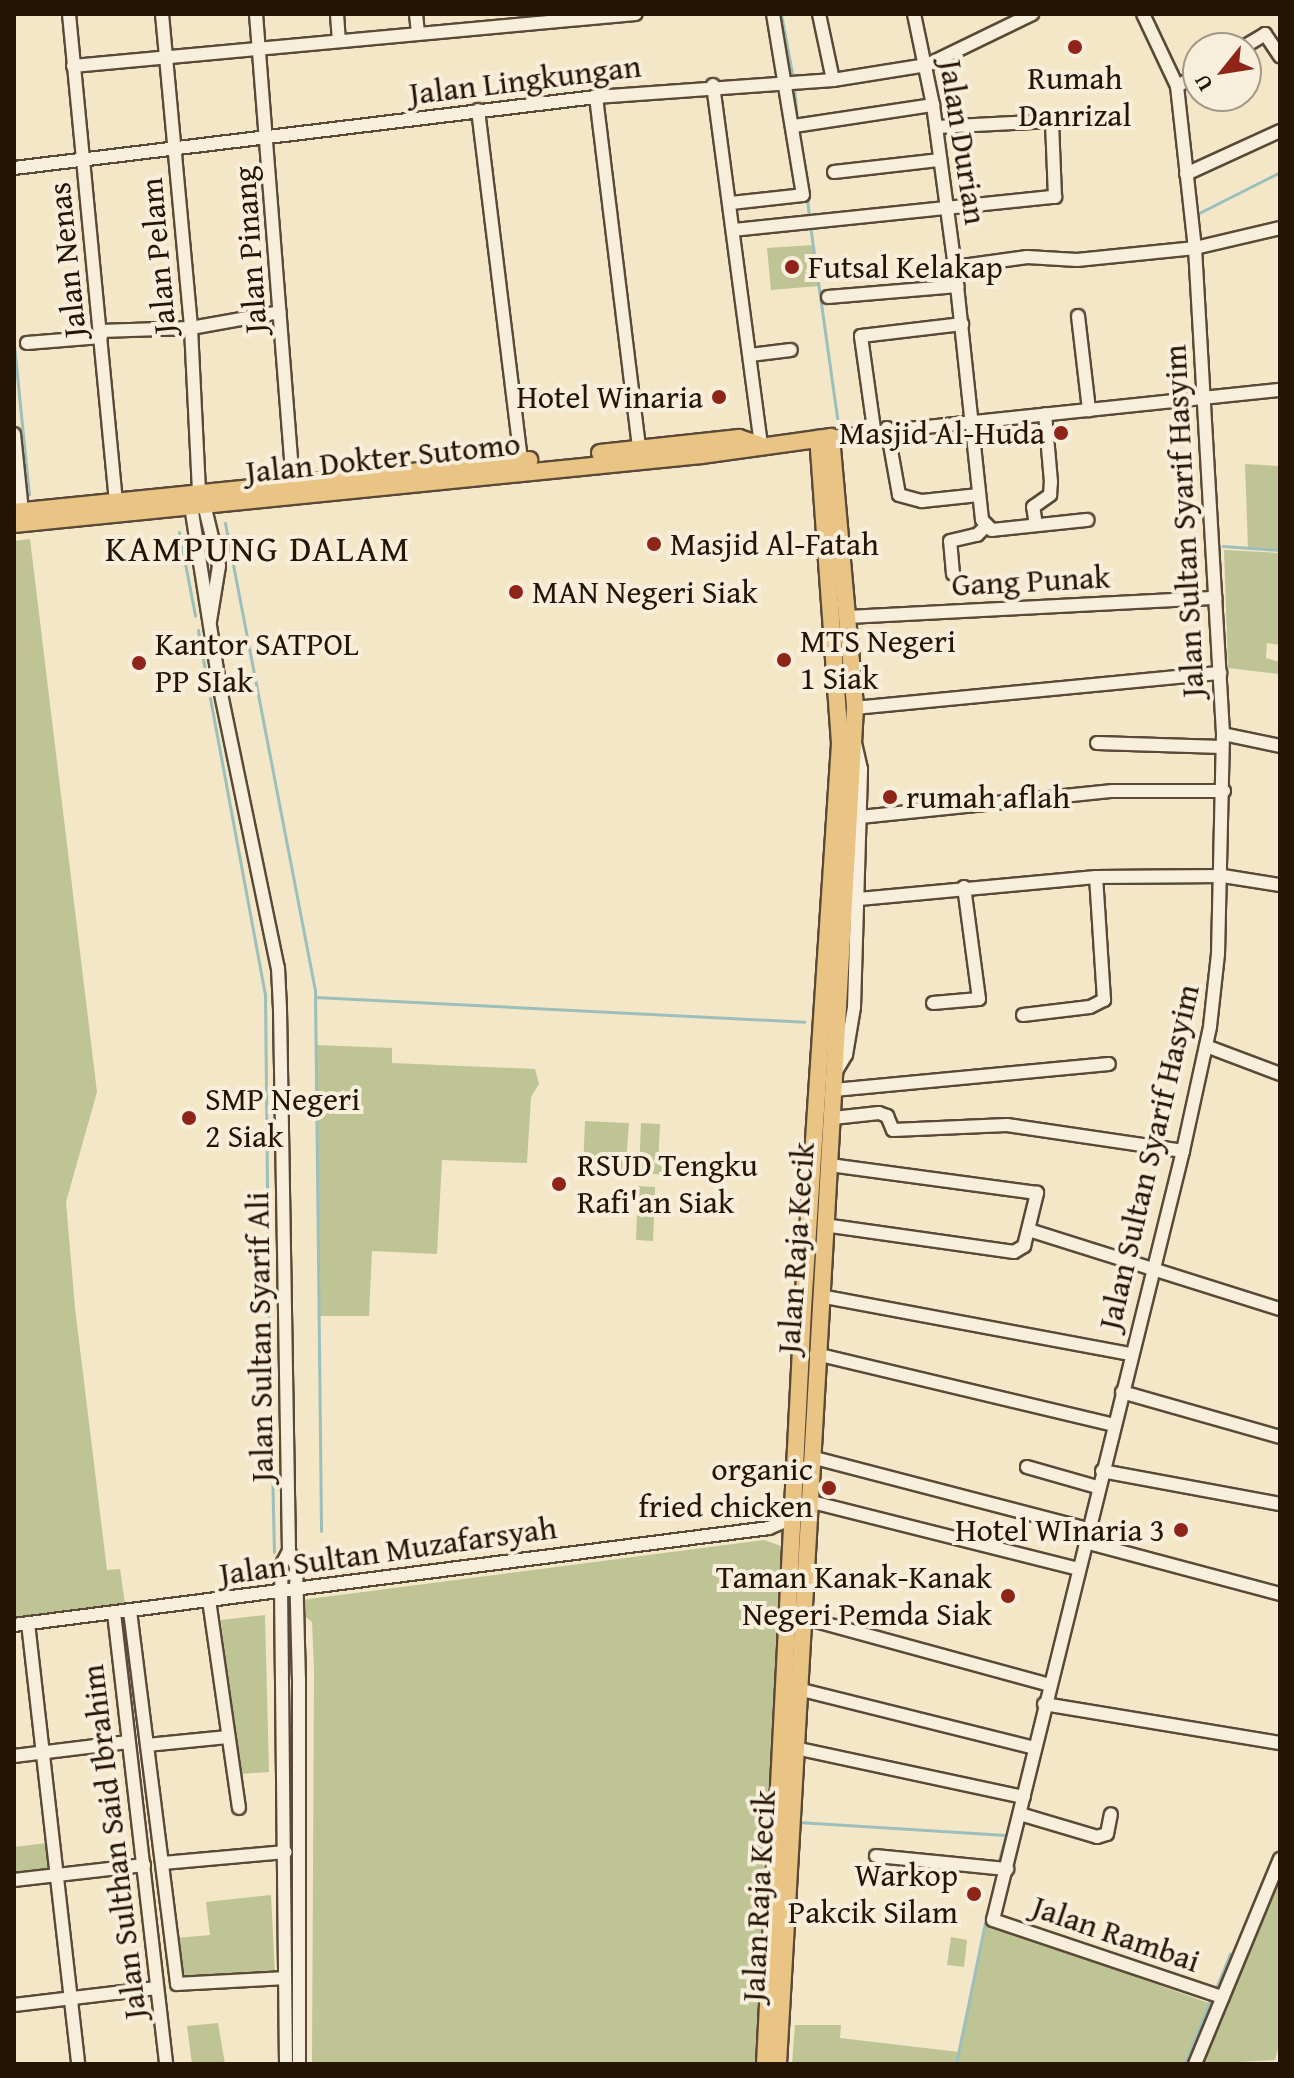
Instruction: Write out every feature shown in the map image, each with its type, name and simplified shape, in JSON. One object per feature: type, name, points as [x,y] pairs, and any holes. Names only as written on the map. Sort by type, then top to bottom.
[{"type":"main road","name":"Jalan Dokter Sutomo","points":[[18,508],[199,502],[640,455],[739,438],[759,444],[825,438]]},
{"type":"main road","name":"Jalan Raja Kecik","points":[[765,2064],[774,2014],[795,1748],[798,1689],[794,1645],[801,1617],[833,1118],[847,743],[825,438]]},
{"type":"main road","name":"Jalan Dokter Sutomo","points":[[18,508],[116,501],[199,502],[293,482],[521,461],[640,455]]},
{"type":"main road","name":"Jalan Raja Kecik","points":[[778,2064],[774,2014],[794,1645],[795,1517],[847,743],[855,708],[849,617],[835,554]]},
{"type":"street","name":"Jalan Nenas","points":[[69,14],[116,501]]},
{"type":"street","name":"Jalan Pelam","points":[[162,14],[191,328],[199,502],[220,586],[210,623]]},
{"type":"street","name":"Jalan Pinang","points":[[256,14],[269,139],[293,482]]},
{"type":"street","points":[[337,14],[339,40]]},
{"type":"street","points":[[416,14],[418,33]]},
{"type":"street","points":[[73,66],[418,33],[495,21],[636,14]]},
{"type":"street","points":[[731,203],[803,195],[794,126],[793,84],[773,14]]},
{"type":"street","name":"Jalan Durian","points":[[914,14],[933,105],[958,286],[985,527]]},
{"type":"street","name":"Jalan Lingkungan","points":[[14,168],[596,97],[713,85],[833,80],[927,65],[1032,14]]},
{"type":"street","name":"Jalan Sultan Syarif Hasyim","points":[[993,1920],[1097,1487],[1183,1151],[1206,1046],[1223,876],[1220,673],[1195,248],[1177,86],[1143,14]]},
{"type":"street","points":[[822,15],[833,80]]},
{"type":"street","points":[[1262,36],[1265,34],[1280,56]]},
{"type":"street","points":[[1177,86],[1182,83]]},
{"type":"street","points":[[713,85],[731,203],[759,444]]},
{"type":"street","points":[[596,97],[640,455]]},
{"type":"street","points":[[794,126],[933,105]]},
{"type":"street","points":[[478,110],[521,461]]},
{"type":"street","points":[[733,230],[1055,197],[1052,121],[936,127]]},
{"type":"street","points":[[1186,174],[1280,131]]},
{"type":"street","points":[[834,172],[940,160]]},
{"type":"street","points":[[955,267],[1027,257],[1077,260],[1195,248],[1280,228]]},
{"type":"street","points":[[828,297],[958,286]]},
{"type":"street","points":[[27,343],[191,328],[280,312]]},
{"type":"street","points":[[1078,316],[1089,410]]},
{"type":"street","points":[[874,429],[861,336],[962,324]]},
{"type":"street","points":[[750,355],[791,350]]},
{"type":"street","name":"Jalan Dokter Sutomo","points":[[825,438],[874,429],[973,422],[1280,390]]},
{"type":"street","points":[[1036,525],[1033,507],[1050,495],[1045,414]]},
{"type":"street","points":[[887,428],[899,495],[922,501],[979,495]]},
{"type":"street","points":[[14,434],[18,508]]},
{"type":"street","points":[[953,574],[950,541],[985,527],[1087,520]]},
{"type":"street","name":"Gang Punak","points":[[849,617],[1216,598]]},
{"type":"street","name":"Jalan Sultan Syarif Ali","points":[[210,623],[278,968],[289,1551],[296,1567],[299,2064]]},
{"type":"street","points":[[855,708],[1220,673]]},
{"type":"street","points":[[1097,743],[1222,740],[1280,746]]},
{"type":"street","points":[[847,743],[861,762],[859,899],[849,1047],[834,1082],[1109,1064]]},
{"type":"street","points":[[860,817],[1113,791],[1224,791]]},
{"type":"street","points":[[859,899],[1096,877],[1223,876],[1280,885]]},
{"type":"street","points":[[1023,1015],[1097,1006],[1104,1000],[1096,877]]},
{"type":"street","points":[[933,1003],[979,999],[964,887]]},
{"type":"street","points":[[1206,1046],[1280,1074]]},
{"type":"street","points":[[833,1118],[879,1113],[887,1116],[893,1130],[1007,1125],[1183,1151]]},
{"type":"street","points":[[824,1225],[1014,1252],[1024,1246],[1037,1193],[830,1165]]},
{"type":"street","points":[[1029,1230],[1280,1309]]},
{"type":"street","points":[[820,1296],[1131,1354]]},
{"type":"street","points":[[816,1354],[1113,1425]]},
{"type":"street","points":[[1122,1392],[1280,1437]]},
{"type":"street","points":[[811,1457],[1088,1529]]},
{"type":"street","points":[[1027,1467],[1097,1487]]},
{"type":"street","points":[[1102,1471],[1280,1504]]},
{"type":"street","points":[[808,1501],[1078,1569]]},
{"type":"street","name":"Jalan Sultan Muzafarsyah","points":[[14,1625],[769,1528],[795,1517]]},
{"type":"street","points":[[769,1528],[794,1543]]},
{"type":"street","points":[[1085,1542],[1280,1594]]},
{"type":"street","name":"Jalan Sultan Syarif Ali","points":[[286,2064],[281,1592],[282,1564],[289,1551]]},
{"type":"street","points":[[209,1600],[239,1808]]},
{"type":"street","points":[[130,1611],[177,1984],[285,1978]]},
{"type":"street","name":"Jalan Sulthan Said Ibrahim","points":[[114,1613],[166,2064]]},
{"type":"street","points":[[801,1617],[1050,1685]]},
{"type":"street","points":[[28,1623],[78,2064]]},
{"type":"street","points":[[798,1689],[1035,1748]]},
{"type":"street","points":[[1044,1704],[1280,1743]]},
{"type":"street","points":[[147,1745],[228,1737]]},
{"type":"street","points":[[14,1756],[128,1742]]},
{"type":"street","points":[[795,1748],[1024,1797]]},
{"type":"street","points":[[1020,1814],[1097,1837],[1107,1834],[1111,1814]]},
{"type":"street","points":[[163,1863],[286,1852]]},
{"type":"street","points":[[876,1856],[1007,1869]]},
{"type":"street","points":[[1195,2064],[1280,1859]]},
{"type":"street","points":[[14,1880],[144,1865]]},
{"type":"street","name":"Jalan Rambai","points":[[993,1920],[1222,1997]]},
{"type":"street","points":[[14,2005],[157,1988]]},
{"type":"green space","name":"Futsal Kelakap","points":[[813,245],[819,286],[771,290],[767,248]]},
{"type":"green space","points":[[1245,464],[1280,466],[1280,550],[1248,548]]},
{"type":"green space","points":[[30,539],[97,1092],[66,1202],[75,1308],[107,1570],[120,1569],[125,1604],[14,1619],[14,541]]},
{"type":"green space","points":[[1224,550],[1280,553],[1280,645],[1267,643],[1266,658],[1280,662],[1279,674],[1228,668]]},
{"type":"green space","points":[[316,1045],[392,1048],[392,1063],[535,1069],[539,1084],[531,1097],[527,1163],[442,1160],[437,1254],[372,1251],[369,1316],[320,1316]]},
{"type":"green space","points":[[585,1121],[629,1123],[625,1175],[583,1170]]},
{"type":"green space","points":[[641,1123],[660,1124],[658,1165],[669,1166],[668,1175],[639,1173]]},
{"type":"green space","points":[[638,1186],[655,1187],[653,1241],[636,1240]]},
{"type":"green space","points":[[764,1540],[784,1547],[759,2064],[312,2064],[314,1670],[312,1622],[302,1614],[301,1600]]},
{"type":"green space","points":[[265,1615],[269,1772],[239,1774],[221,1620]]},
{"type":"green space","points":[[47,1843],[51,1872],[14,1876],[14,1847]]},
{"type":"green space","points":[[1280,1875],[1280,2042],[1275,2060],[1202,2064]]},
{"type":"green space","points":[[271,1895],[275,1974],[181,1980],[176,1938],[210,1935],[206,1902]]},
{"type":"green space","points":[[985,1923],[1209,2003],[1185,2064],[792,2064],[795,2025],[841,2025],[840,2038],[959,2052]]},
{"type":"green space","points":[[951,1937],[967,1940],[964,1967],[947,1965]]},
{"type":"green space","points":[[218,2023],[225,2064],[192,2064],[187,2026]]},
{"type":"waterway","points":[[781,14],[793,79]]},
{"type":"waterway","points":[[794,86],[797,123]]},
{"type":"waterway","points":[[1197,214],[1280,172]]},
{"type":"waterway","points":[[807,198],[809,218]]},
{"type":"waterway","points":[[810,225],[838,424]]},
{"type":"waterway","points":[[14,345],[29,494],[23,495]]},
{"type":"waterway","points":[[225,523],[315,990],[321,1531]]},
{"type":"waterway","points":[[179,532],[195,615]]},
{"type":"waterway","points":[[1223,546],[1280,550]]},
{"type":"waterway","points":[[198,630],[207,682]]},
{"type":"waterway","points":[[210,698],[265,994],[269,1375]]},
{"type":"waterway","points":[[315,997],[804,1022]]},
{"type":"waterway","points":[[271,1422],[274,1552]]},
{"type":"waterway","points":[[798,1822],[1006,1835],[999,1860]]},
{"type":"waterway","points":[[988,1911],[996,1876]]},
{"type":"waterway","points":[[956,2064],[985,1923]]},
{"type":"waterway","points":[[1217,1986],[1230,1954]]},
{"type":"waterway","points":[[1185,2064],[1209,2003]]},
{"type":"place","name":"Rumah Danrizal","points":[[1075,47]]},
{"type":"place","name":"Futsal Kelakap","points":[[792,267]]},
{"type":"place","name":"Hotel Winaria","points":[[719,397]]},
{"type":"place","name":"Masjid Al-Huda","points":[[1061,433]]},
{"type":"place","name":"Masjid Al-Fatah","points":[[654,544]]},
{"type":"place","name":"MAN Negeri Siak","points":[[516,592]]},
{"type":"place","name":"MTS Negeri 1 Siak","points":[[784,660]]},
{"type":"place","name":"Kantor SATPOL PP SIak","points":[[139,663]]},
{"type":"place","name":"rumah aflah","points":[[890,797]]},
{"type":"place","name":"SMP Negeri 2 Siak","points":[[189,1118]]},
{"type":"place","name":"RSUD Tengku Rafi'an Siak","points":[[559,1184]]},
{"type":"place","name":"organic fried chicken","points":[[829,1488]]},
{"type":"place","name":"Hotel WInaria 3","points":[[1181,1530]]},
{"type":"place","name":"Taman Kanak-Kanak Negeri Pemda Siak","points":[[1008,1596]]},
{"type":"place","name":"Warkop Pakcik Silam","points":[[974,1894]]},
{"type":"district","name":"KAMPUNG DALAM","points":[[258,548]]}]
